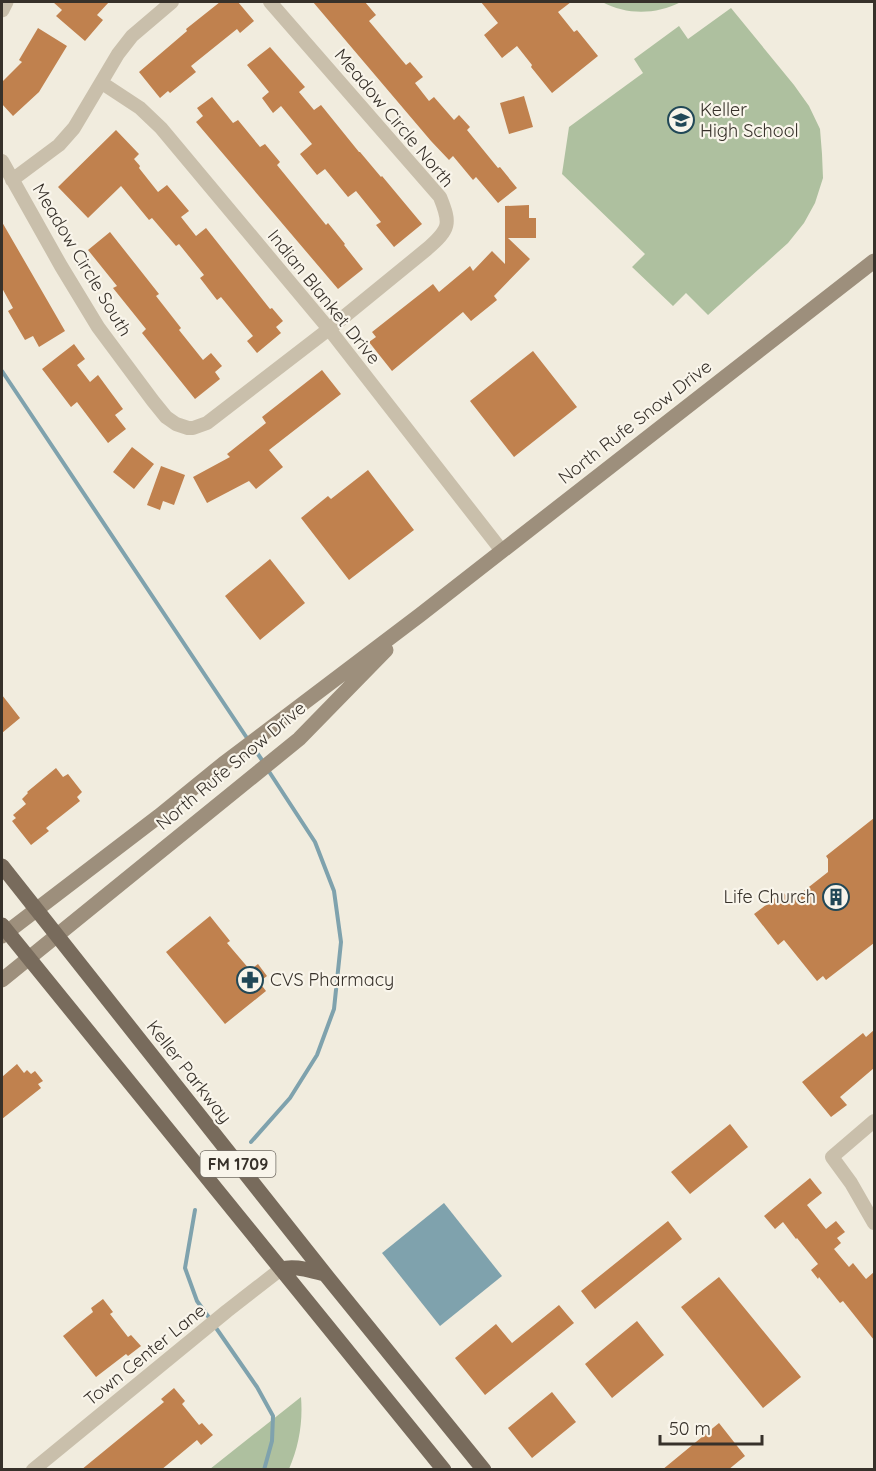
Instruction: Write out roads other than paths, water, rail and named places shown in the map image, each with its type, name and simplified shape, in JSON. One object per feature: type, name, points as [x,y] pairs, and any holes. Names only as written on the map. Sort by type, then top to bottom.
[{"type":"main road","name":"North Rufe Snow Drive","points":[[3,931],[36,910],[159,816],[282,718],[420,615],[874,261]]},
{"type":"main road","name":"North Rufe Snow Drive","points":[[2,980],[299,739],[420,615]]},
{"type":"main road","points":[[159,816],[176,839]]},
{"type":"main road","name":"Keller Parkway","points":[[2,866],[325,1274],[484,1470]]},
{"type":"main road","name":"FM 1709","points":[[3,931],[28,958],[444,1470]]},
{"type":"main road","points":[[281,1269],[297,1268],[325,1274]]},
{"type":"street","points":[[2,10],[6,2]]},
{"type":"street","points":[[12,180],[59,145],[74,128],[118,54],[132,36],[172,2]]},
{"type":"street","name":"Meadow Circle North","points":[[270,2],[440,197],[448,221],[438,239],[329,328]]},
{"type":"street","name":"Indian Blanket Drive","points":[[102,83],[141,108],[161,128],[329,328],[502,551]]},
{"type":"street","name":"Meadow Circle South","points":[[2,161],[98,327],[153,401],[166,417],[176,424],[194,428],[207,423],[329,328]]},
{"type":"street","points":[[874,1121],[832,1157],[851,1183],[874,1223]]},
{"type":"street","name":"Town Center Lane","points":[[33,1470],[281,1269]]},
{"type":"water","points":[[444,1203],[502,1276],[440,1326],[382,1253]]},
{"type":"waterway","points":[[2,371],[249,741]]},
{"type":"waterway","points":[[253,747],[264,763]]},
{"type":"waterway","points":[[251,1142],[290,1098],[317,1055],[334,1009],[341,942],[334,891],[315,842],[268,770]]},
{"type":"waterway","points":[[195,1210],[185,1268],[197,1301],[210,1319]]},
{"type":"waterway","points":[[214,1325],[257,1387],[273,1416],[272,1441],[264,1470]]},
{"type":"place","name":"Keller High School","points":[[681,120]]},
{"type":"place","name":"Life Church","points":[[836,897]]},
{"type":"place","name":"CVS Pharmacy","points":[[250,980]]}]
